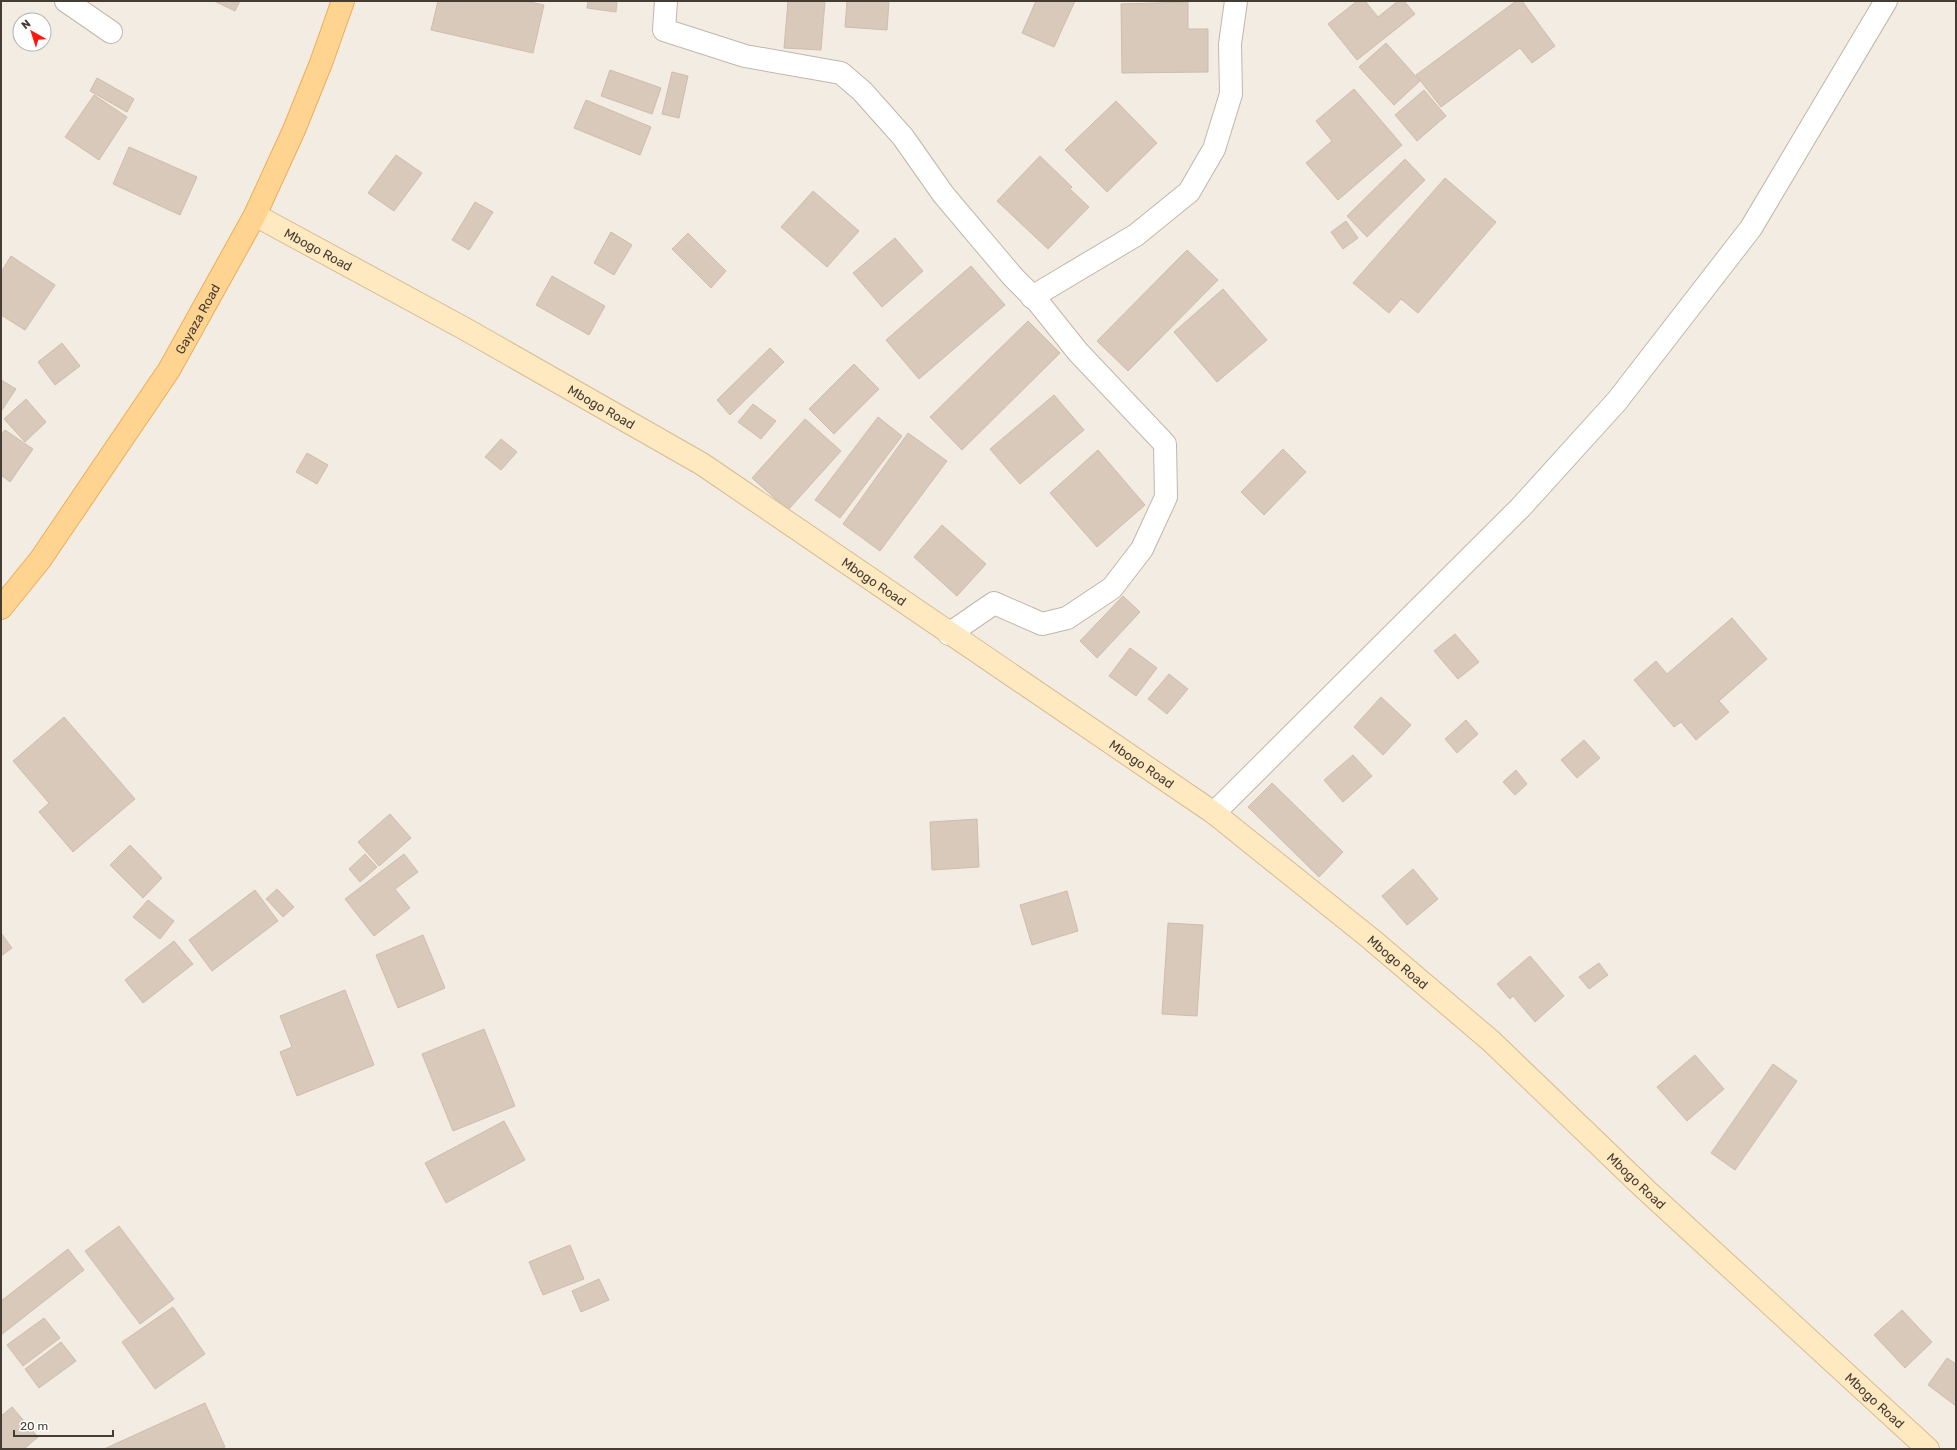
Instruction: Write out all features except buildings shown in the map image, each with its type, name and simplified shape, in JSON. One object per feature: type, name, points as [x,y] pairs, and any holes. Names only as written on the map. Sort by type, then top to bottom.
[{"type":"main road","name":"Gayaza Road","points":[[1,608],[40,560],[169,370],[255,214],[294,130],[321,63],[343,1]]},
{"type":"main road","name":"Mbogo Road","points":[[255,214],[467,330],[702,464],[949,634],[1214,813],[1370,939],[1491,1041],[1645,1189],[1928,1449]]},
{"type":"street","points":[[66,1],[111,32]]},
{"type":"street","points":[[666,1],[664,30],[745,56],[841,73],[862,91],[903,137],[943,194],[1012,277],[1032,297],[1078,352],[1165,444],[1166,496],[1142,549],[1112,588],[1067,618],[1042,624],[994,603],[949,634]]},
{"type":"street","points":[[1032,297],[1136,235],[1189,192],[1214,149],[1231,94],[1230,44],[1236,1]]},
{"type":"street","points":[[1214,813],[1520,508],[1617,401],[1751,228],[1886,1]]}]
